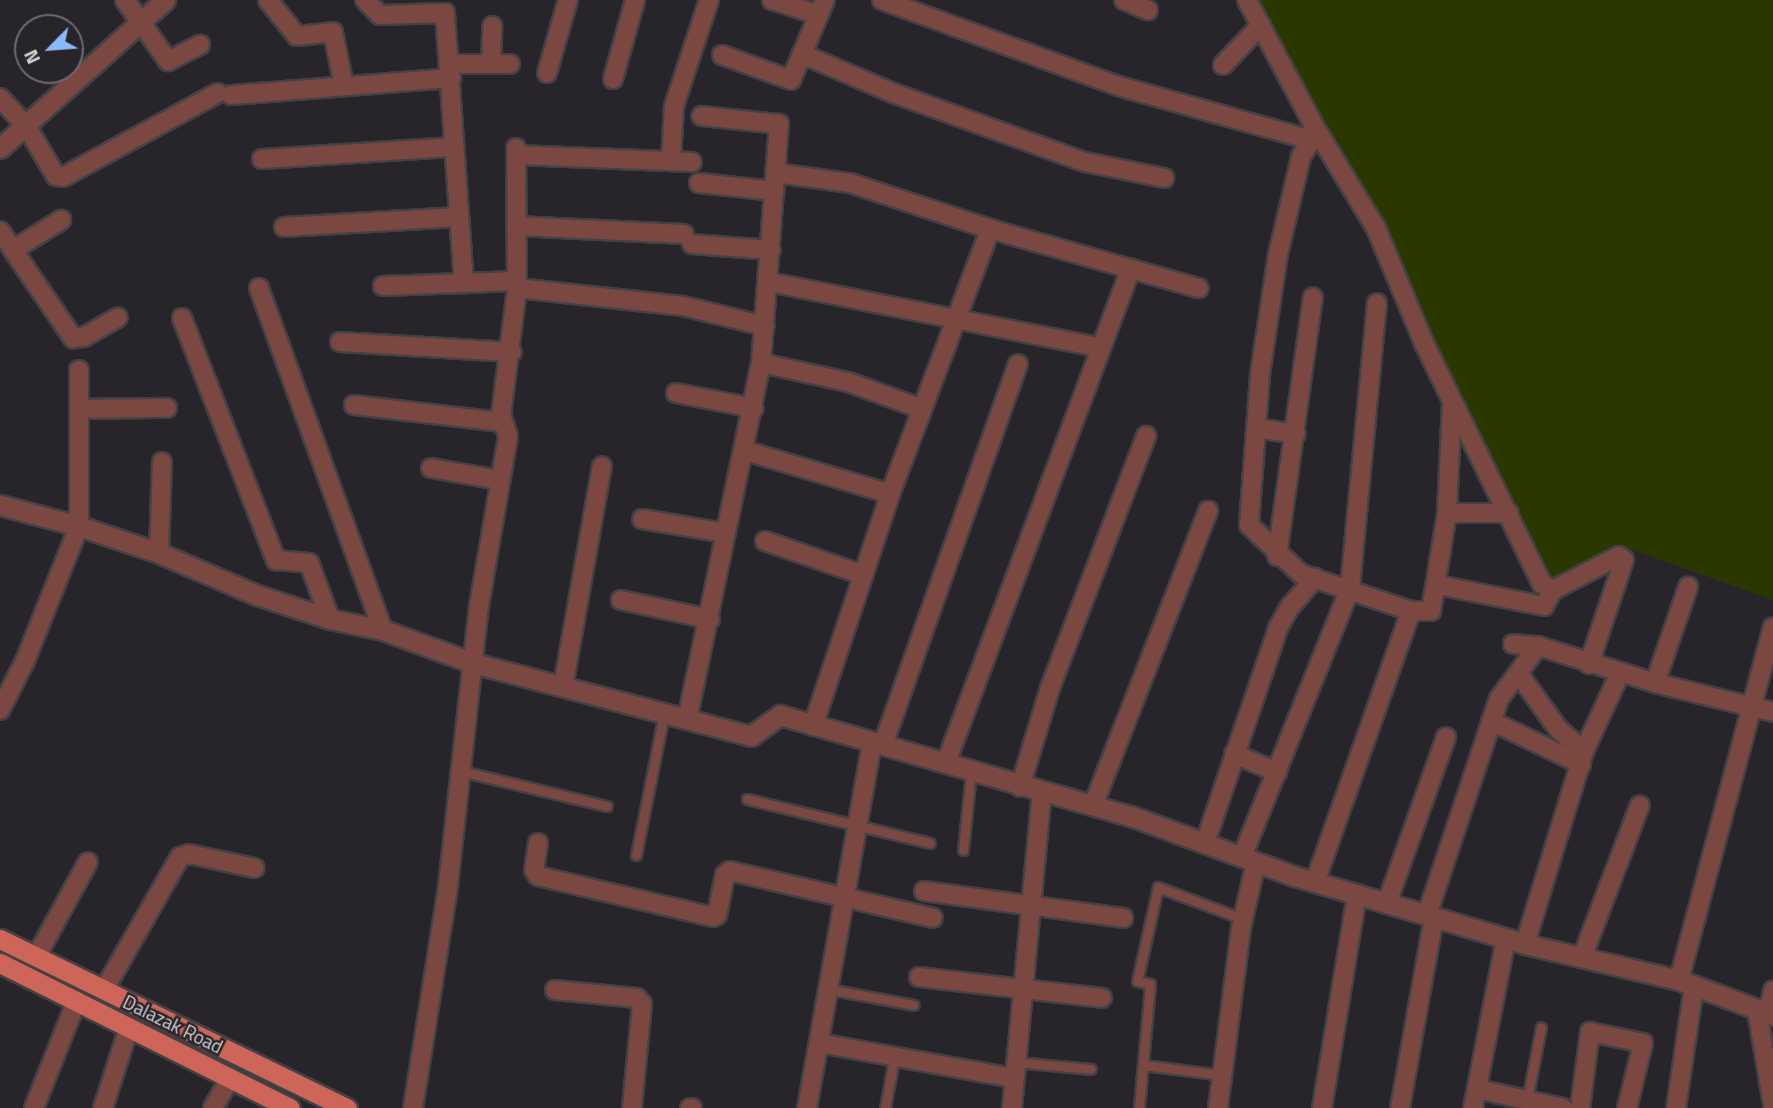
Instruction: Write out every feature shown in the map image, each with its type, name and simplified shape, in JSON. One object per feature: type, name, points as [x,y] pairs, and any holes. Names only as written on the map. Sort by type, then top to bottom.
[{"type":"main road","name":"Dalazak Road","points":[[0,939],[347,1108]]},
{"type":"main road","name":"Dalazak Road","points":[[0,962],[290,1108]]},
{"type":"street","points":[[125,0],[168,61],[200,45]]},
{"type":"street","points":[[0,148],[27,127],[165,0]]},
{"type":"street","points":[[268,0],[297,36],[333,32],[344,86]]},
{"type":"street","points":[[365,0],[380,15],[445,13],[464,283]]},
{"type":"street","points":[[547,74],[569,0]]},
{"type":"street","points":[[613,79],[635,0]]},
{"type":"street","points":[[671,161],[674,106],[709,0]]},
{"type":"street","points":[[722,55],[792,80],[822,8],[772,0]]},
{"type":"street","points":[[882,0],[1118,86],[1312,135]]},
{"type":"street","points":[[1124,0],[1148,10]]},
{"type":"street","points":[[1247,0],[1312,135],[1376,228],[1452,400],[1542,584],[1547,591],[1553,590],[1619,556],[1624,560],[1588,664]]},
{"type":"street","points":[[1223,65],[1261,25]]},
{"type":"street","points":[[491,64],[492,26]]},
{"type":"street","points":[[802,54],[893,93],[1085,162],[1164,178]]},
{"type":"street","points":[[0,98],[27,127],[56,176],[63,177],[225,94],[344,86],[491,64],[510,64]]},
{"type":"street","points":[[687,720],[754,408],[769,282],[779,124],[701,116]]},
{"type":"street","points":[[1312,135],[1278,254],[1256,428],[1249,525],[1277,556],[1301,574],[1350,588],[1411,611],[1431,611],[1438,584],[1447,513],[1452,400]]},
{"type":"street","points":[[262,159],[455,147]]},
{"type":"street","points":[[413,1108],[448,886],[473,663],[508,436],[502,422],[512,352],[517,284],[516,152],[692,162]]},
{"type":"street","points":[[776,173],[850,183],[990,229],[1199,288]]},
{"type":"street","points":[[699,183],[775,191]]},
{"type":"street","points":[[284,227],[459,217]]},
{"type":"street","points":[[13,250],[61,219]]},
{"type":"street","points":[[516,226],[688,239],[771,250]]},
{"type":"street","points":[[813,726],[890,494],[990,229]]},
{"type":"street","points":[[0,232],[73,338],[84,337],[118,317]]},
{"type":"street","points":[[946,764],[1131,268]]},
{"type":"street","points":[[769,282],[1101,348]]},
{"type":"street","points":[[383,286],[517,284],[683,306],[765,326]]},
{"type":"street","points":[[259,288],[324,456],[383,630]]},
{"type":"street","points":[[1277,556],[1313,297]]},
{"type":"street","points":[[1218,1108],[1249,860],[1277,772],[1350,588],[1377,303]]},
{"type":"street","points":[[182,318],[276,560],[309,563],[330,619]]},
{"type":"street","points":[[340,342],[512,352]]},
{"type":"street","points":[[761,362],[848,383],[922,409]]},
{"type":"street","points":[[807,1108],[858,823],[878,743],[1018,364]]},
{"type":"street","points":[[0,710],[25,661],[79,526],[79,370]]},
{"type":"street","points":[[676,393],[754,408]]},
{"type":"street","points":[[354,405],[502,422]]},
{"type":"street","points":[[79,409],[167,408]]},
{"type":"street","points":[[1256,428],[1296,434]]},
{"type":"street","points":[[1020,787],[1050,688],[1146,436]]},
{"type":"street","points":[[746,451],[890,494]]},
{"type":"street","points":[[159,553],[162,462]]},
{"type":"street","points":[[563,687],[602,466]]},
{"type":"street","points":[[430,468],[500,480]]},
{"type":"street","points":[[0,505],[79,526],[159,553],[330,619],[383,630],[473,663],[751,736],[780,715],[1020,787],[1093,806],[1387,904],[1506,939],[1583,955],[1687,983],[1766,1013]]},
{"type":"street","points":[[1093,806],[1208,511]]},
{"type":"street","points":[[1447,513],[1508,513]]},
{"type":"street","points":[[642,519],[726,533]]},
{"type":"street","points":[[765,541],[863,575]]},
{"type":"street","points":[[1205,843],[1278,628],[1289,608],[1315,578]]},
{"type":"street","points":[[1438,584],[1545,607],[1553,590]]},
{"type":"street","points":[[1655,683],[1688,587]]},
{"type":"street","points":[[621,600],[710,619]]},
{"type":"street","points":[[1315,882],[1411,611]]},
{"type":"street","points":[[1676,1108],[1687,983],[1750,707],[1773,627]]},
{"type":"street","points":[[1513,643],[1538,646],[1655,683],[1773,712]]},
{"type":"street","points":[[1400,1108],[1430,916],[1499,699],[1538,646]]},
{"type":"street","points":[[1518,673],[1559,730],[1583,757]]},
{"type":"street","points":[[1525,944],[1583,757],[1620,673]]},
{"type":"street","points":[[1491,721],[1583,757]]},
{"type":"street","points":[[1387,904],[1446,737]]},
{"type":"street","points":[[1234,754],[1277,772]]},
{"type":"street","points":[[1012,1108],[1042,793]]},
{"type":"street","points":[[1583,955],[1640,805]]},
{"type":"street","points":[[537,843],[534,870],[538,876],[713,918],[725,875],[730,871],[933,918]]},
{"type":"street","points":[[104,990],[180,857],[189,854],[256,868]]},
{"type":"street","points":[[36,957],[88,862]]},
{"type":"street","points":[[925,891],[1123,918]]},
{"type":"street","points":[[1322,1108],[1357,894]]},
{"type":"street","points":[[1473,1108],[1506,939]]},
{"type":"street","points":[[919,977],[1102,998]]},
{"type":"street","points":[[555,990],[638,998],[642,1004],[632,1108]]},
{"type":"street","points":[[1773,991],[1766,1013],[1773,1105]]},
{"type":"street","points":[[34,1108],[77,1000]]},
{"type":"street","points":[[103,1108],[129,1027]]},
{"type":"street","points":[[1580,1108],[1590,1032],[1643,1043],[1627,1108]]},
{"type":"street","points":[[818,1043],[894,1059],[1015,1070]]},
{"type":"street","points":[[213,1108],[230,1079]]},
{"type":"street","points":[[1477,1088],[1563,1108]]},
{"type":"lane","points":[[636,855],[664,713]]},
{"type":"lane","points":[[461,771],[607,806]]},
{"type":"lane","points":[[963,850],[971,772]]},
{"type":"lane","points":[[747,799],[858,823],[930,843]]},
{"type":"lane","points":[[1139,1108],[1150,984],[1137,981],[1158,887],[1243,919]]},
{"type":"lane","points":[[828,989],[914,1005]]},
{"type":"lane","points":[[1527,1100],[1541,1027]]},
{"type":"lane","points":[[885,1108],[894,1059]]},
{"type":"lane","points":[[1143,1065],[1222,1075]]},
{"type":"lane","points":[[1015,1070],[1091,1069]]},
{"type":"green space","points":[[1247,0],[1773,0],[1773,600],[1622,546],[1547,591]]}]
